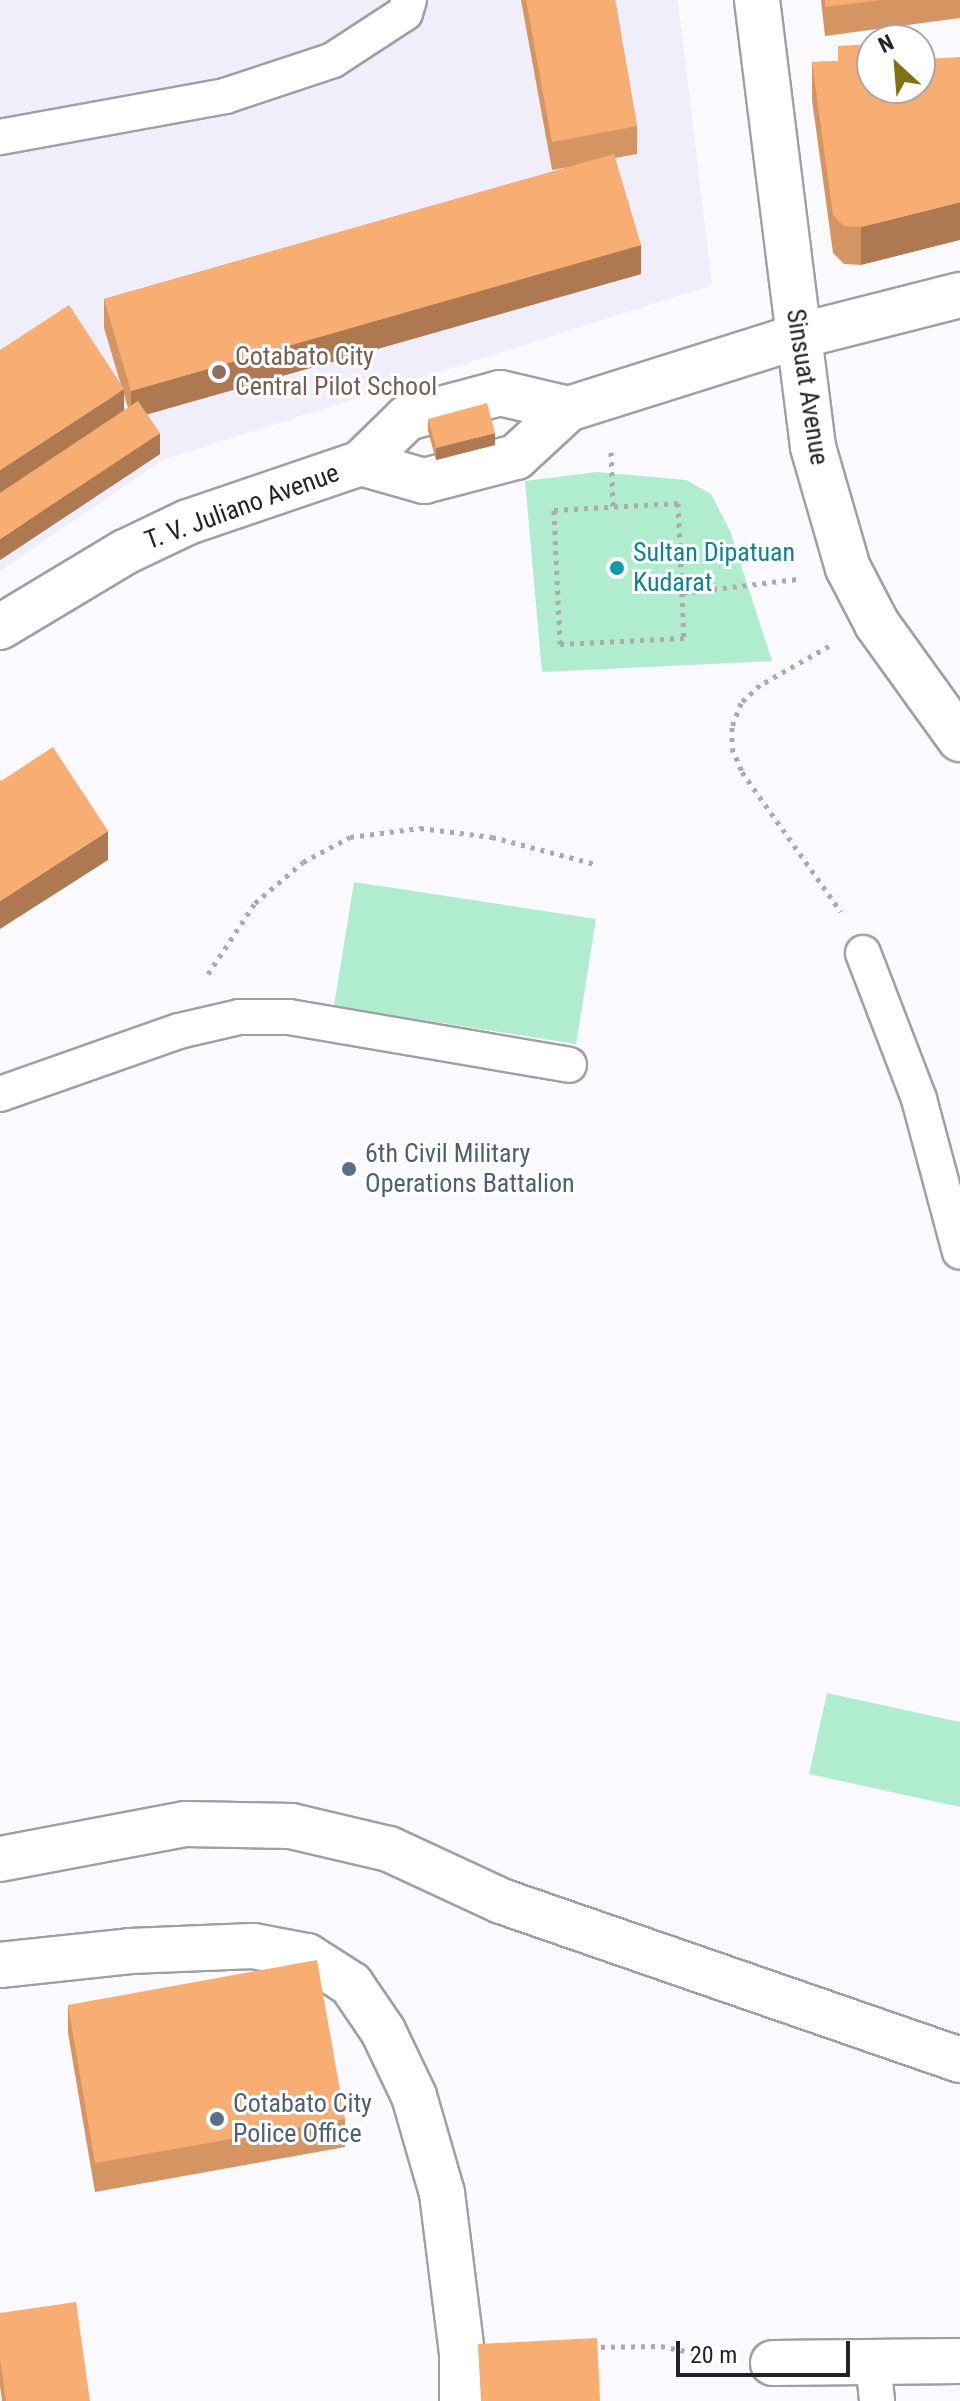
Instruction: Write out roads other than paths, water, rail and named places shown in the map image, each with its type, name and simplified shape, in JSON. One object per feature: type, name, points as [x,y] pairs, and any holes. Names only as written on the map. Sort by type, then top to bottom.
[{"type":"street","name":"Sinsuat Avenue","points":[[757,0],[813,447],[848,568],[877,624],[960,739]]},
{"type":"street","name":"T. V. Juliano Avenue","points":[[361,463],[424,481],[516,457],[568,409],[799,336],[960,295]]},
{"type":"street","name":"T. V. Juliano Avenue","points":[[0,627],[125,552],[188,522],[361,463],[407,418],[500,393],[568,409]]},
{"type":"street","points":[[0,1859],[186,1824],[291,1826],[389,1849],[501,1901],[960,2060]]},
{"type":"street","points":[[0,1965],[130,1951],[253,1946],[307,1956],[351,1984],[383,2031],[414,2096],[442,2193],[462,2354],[462,2401]]},
{"type":"street","points":[[773,2363],[875,2382],[960,2361]]},
{"type":"lane","points":[[0,137],[225,96],[333,60],[405,13],[409,0]]},
{"type":"lane","points":[[863,953],[919,1099],[960,1252]]},
{"type":"lane","points":[[0,1094],[179,1031],[239,1017],[289,1017],[569,1065]]},
{"type":"place","name":"Cotabato City Central Pilot School","points":[[219,372]]},
{"type":"place","name":"Sultan Dipatuan Kudarat","points":[[617,568]]},
{"type":"place","name":"6th Civil Military Operations Battalion","points":[[349,1169]]},
{"type":"place","name":"Cotabato City Police Office","points":[[217,2119]]}]
